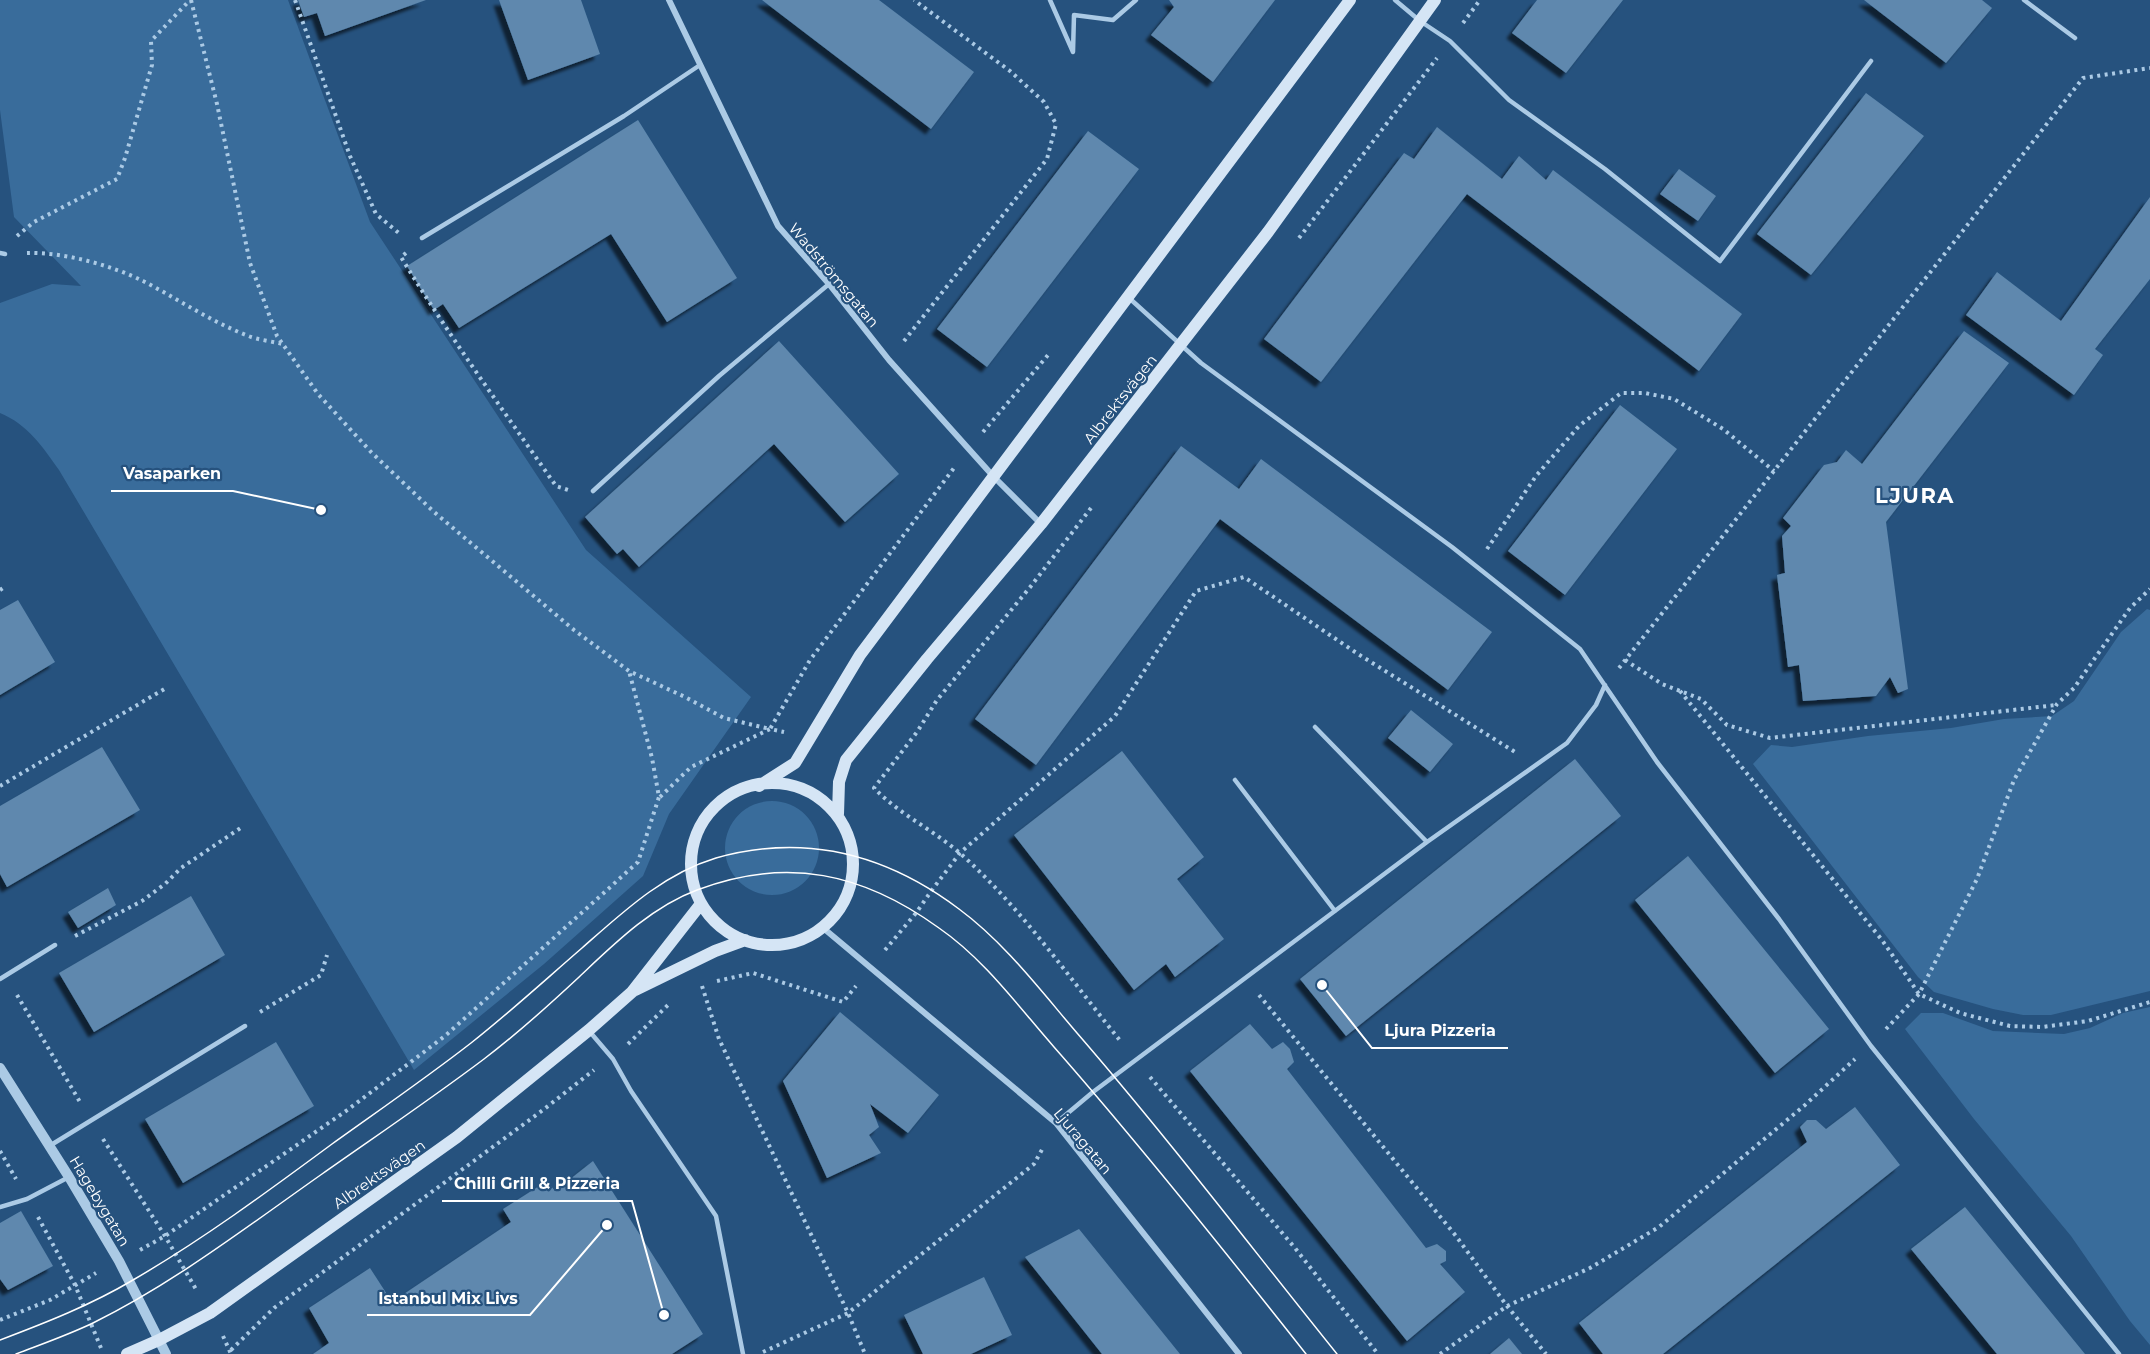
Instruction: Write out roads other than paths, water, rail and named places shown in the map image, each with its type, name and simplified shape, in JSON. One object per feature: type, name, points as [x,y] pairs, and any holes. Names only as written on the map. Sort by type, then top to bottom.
[{"type":"main road","points":[[759,786],[795,763],[860,655],[1350,0]]},
{"type":"main road","name":"Albrektsvägen","points":[[838,814],[839,782],[846,760],[927,659],[1041,524],[1180,346],[1268,232],[1435,0]]},
{"type":"main road","points":[[788,785],[816,795],[838,814],[849,833],[854,855],[852,882],[841,907],[822,927],[799,940],[772,944],[745,940],[719,927],[700,904],[693,891],[688,869],[691,845],[700,823],[716,804],[736,792],[759,786],[788,785]]},
{"type":"main road","name":"Albrektsvägen","points":[[127,1354],[159,1340],[210,1312],[457,1137],[589,1030],[632,992],[700,904]]},
{"type":"main road","name":"Albrektsvägen","points":[[632,992],[715,951],[745,940]]},
{"type":"street","name":"Wadströmsgatan","points":[[669,0],[778,226],[829,284],[889,360],[993,476],[1041,524]]},
{"type":"street","name":"Ljuragatan","points":[[822,927],[1056,1123],[1239,1354]]},
{"type":"street","name":"Hagebygatan","points":[[0,1068],[119,1261],[166,1354]]},
{"type":"lane","points":[[1050,0],[1073,52],[1074,15],[1113,20],[1136,0]]},
{"type":"lane","points":[[1395,0],[1420,21],[1450,41],[1509,100],[1605,169],[1720,261],[1871,61]]},
{"type":"lane","points":[[2024,0],[2074,38]]},
{"type":"lane","points":[[422,238],[624,116],[700,65]]},
{"type":"lane","points":[[593,491],[718,376],[829,284]]},
{"type":"lane","points":[[1128,297],[1180,346],[1476,566],[1580,649],[1657,762],[1779,920],[1871,1046],[2119,1354]]},
{"type":"lane","points":[[1056,1123],[1093,1092],[1427,842],[1567,743],[1596,705],[1605,685]]},
{"type":"lane","points":[[1315,727],[1427,842]]},
{"type":"lane","points":[[1234,780],[1335,911]]},
{"type":"lane","points":[[0,979],[55,945]]},
{"type":"lane","points":[[49,1146],[245,1026]]},
{"type":"lane","points":[[589,1030],[613,1059],[631,1091],[717,1216],[743,1354]]},
{"type":"lane","points":[[0,1207],[27,1199],[69,1177]]},
{"type":"tram line","points":[[0,1340],[101,1298],[159,1265],[234,1215],[471,1043],[613,921],[661,884],[716,858],[749,851],[781,848],[813,849],[874,862],[903,874],[931,890],[976,922],[1036,984],[1144,1112],[1337,1354]]},
{"type":"tram line","points":[[16,1354],[93,1323],[153,1290],[210,1253],[484,1059],[532,1020],[633,928],[664,906],[697,890],[730,880],[762,874],[793,873],[823,876],[853,883],[882,894],[939,928],[986,968],[1119,1122],[1306,1354]]},
{"type":"place","name":"Vasaparken","points":[[321,510]]},
{"type":"place","name":"Ljura Pizzeria","points":[[1322,985]]},
{"type":"place","name":"Istanbul Mix Livs","points":[[607,1225]]},
{"type":"place","name":"Chilli Grill & Pizzeria","points":[[664,1315]]},
{"type":"district","name":"LJURA","points":[[1915,495]]}]
